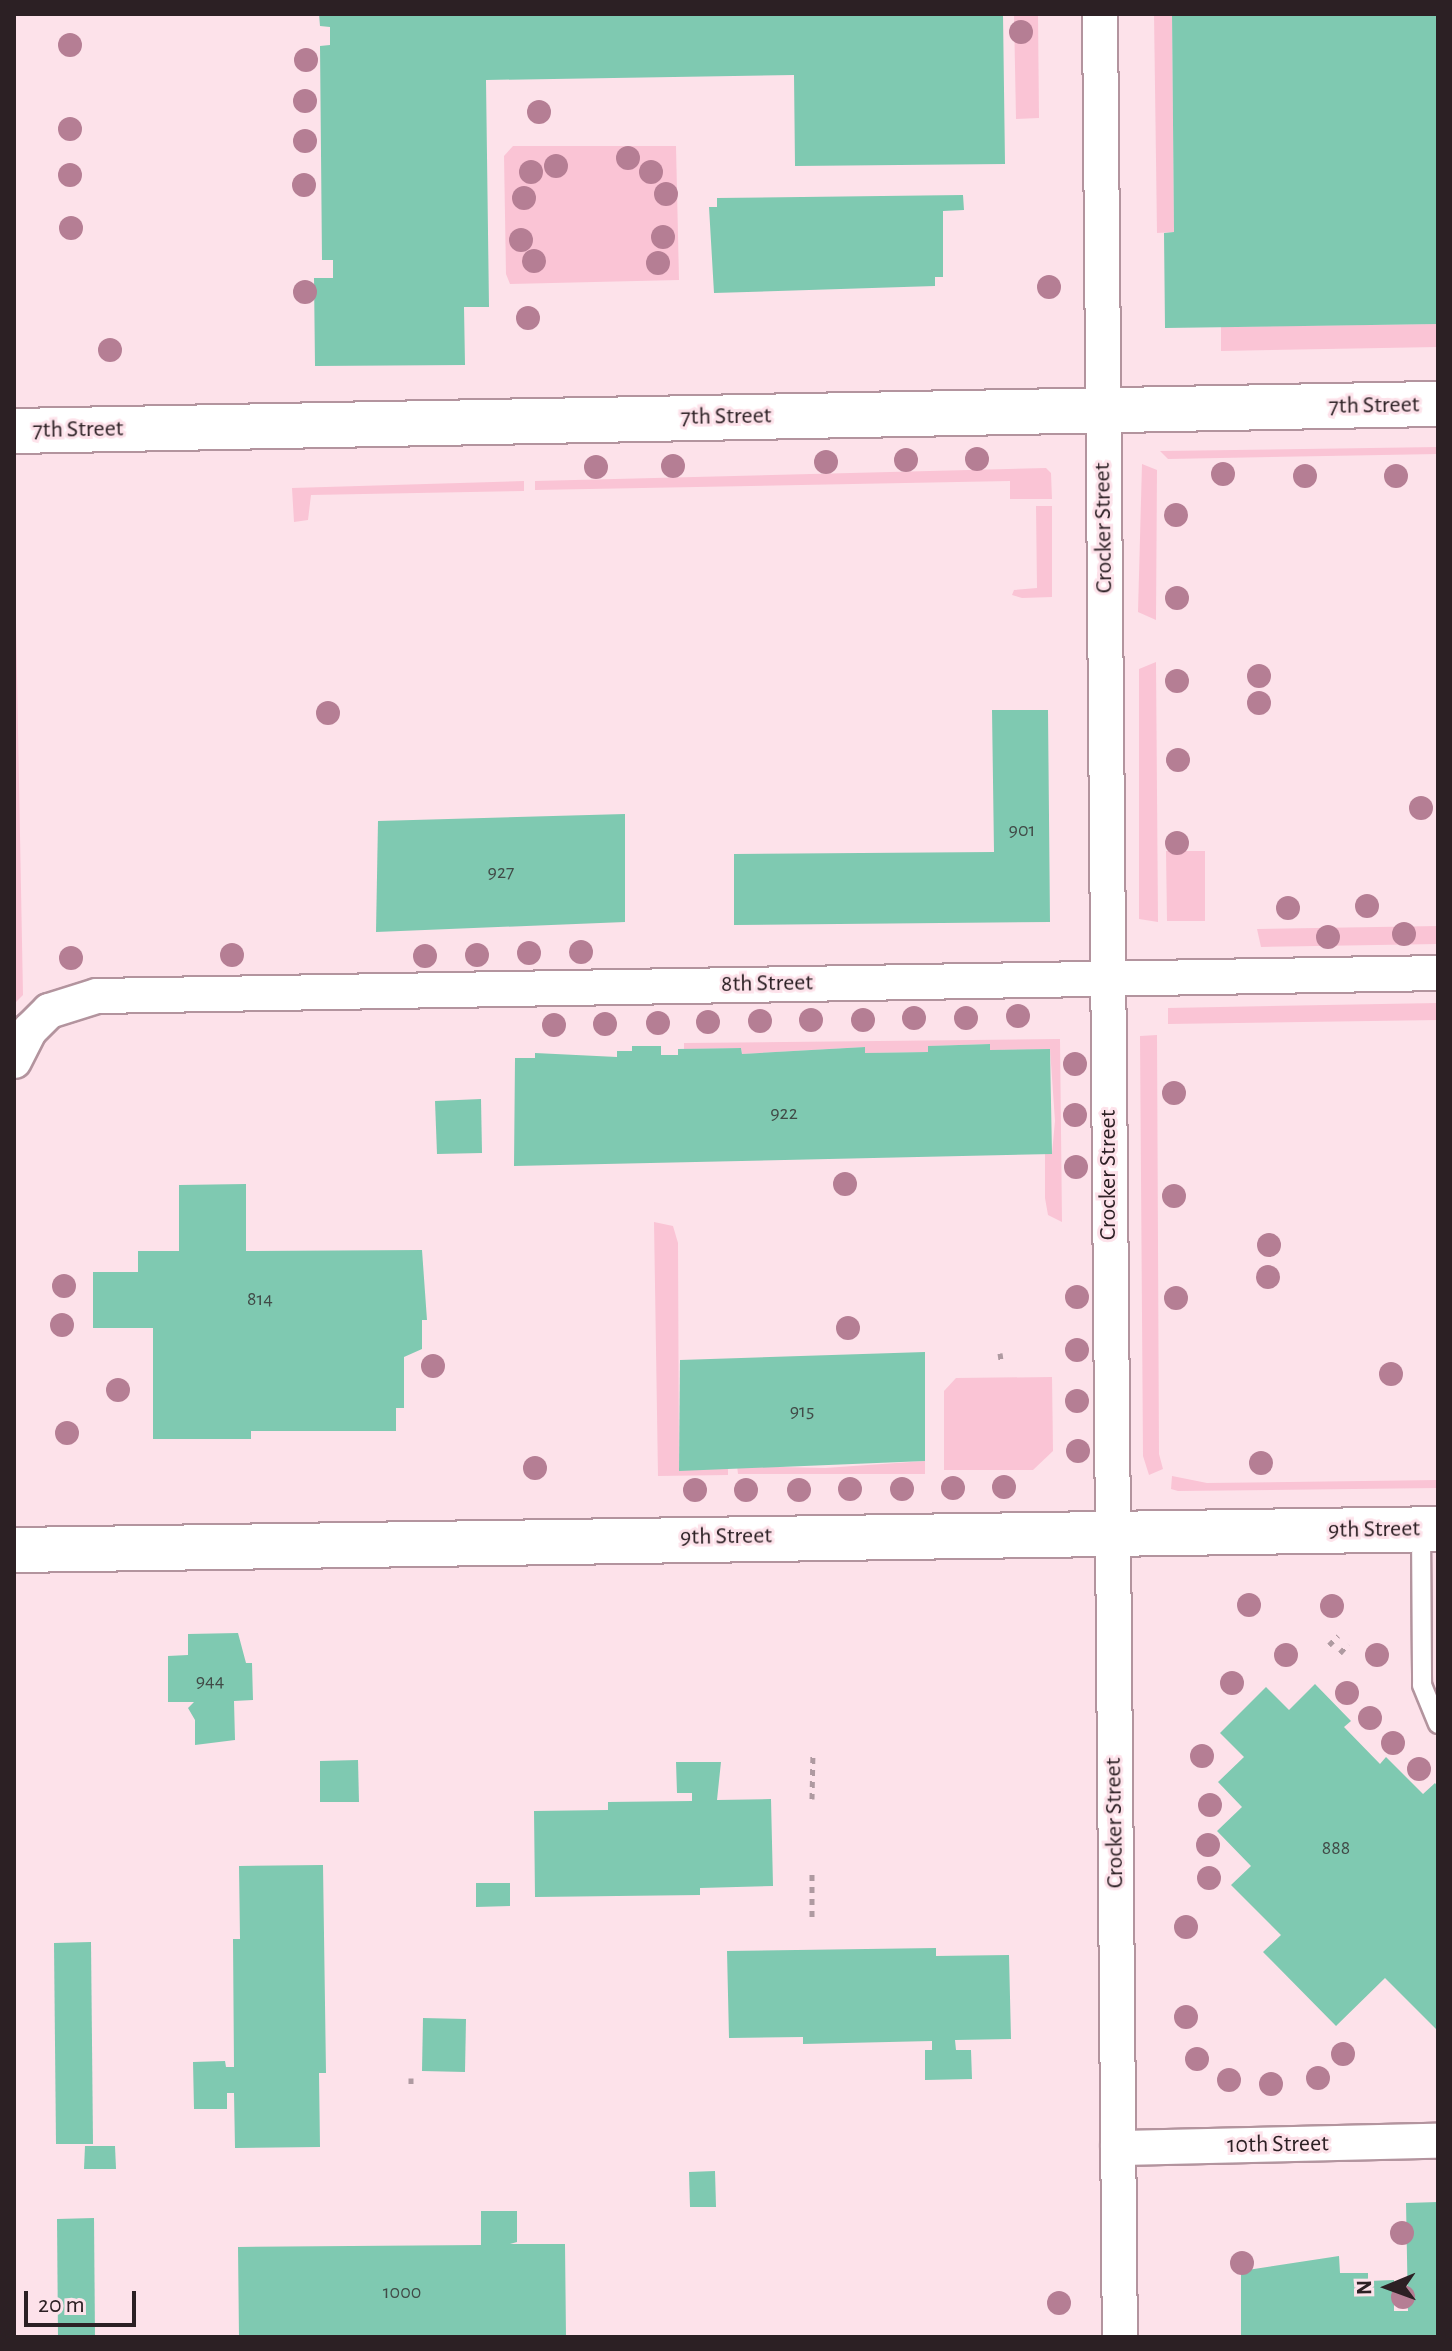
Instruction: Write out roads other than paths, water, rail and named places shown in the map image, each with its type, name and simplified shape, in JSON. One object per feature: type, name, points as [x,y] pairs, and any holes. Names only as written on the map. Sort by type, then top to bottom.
[{"type":"main road","name":"7th Street","points":[[14,431],[1438,404]]},
{"type":"main road","name":"9th Street","points":[[14,1550],[1429,1529]]},
{"type":"street","name":"Crocker Street","points":[[1100,14],[1120,2337]]},
{"type":"street","name":"8th Street","points":[[14,1061],[30,1030],[49,1011],[97,996],[1438,973]]},
{"type":"street","name":"10th Street","points":[[1118,2148],[1438,2141]]},
{"type":"lane","points":[[1429,1529],[1422,1685],[1438,1724]]}]
